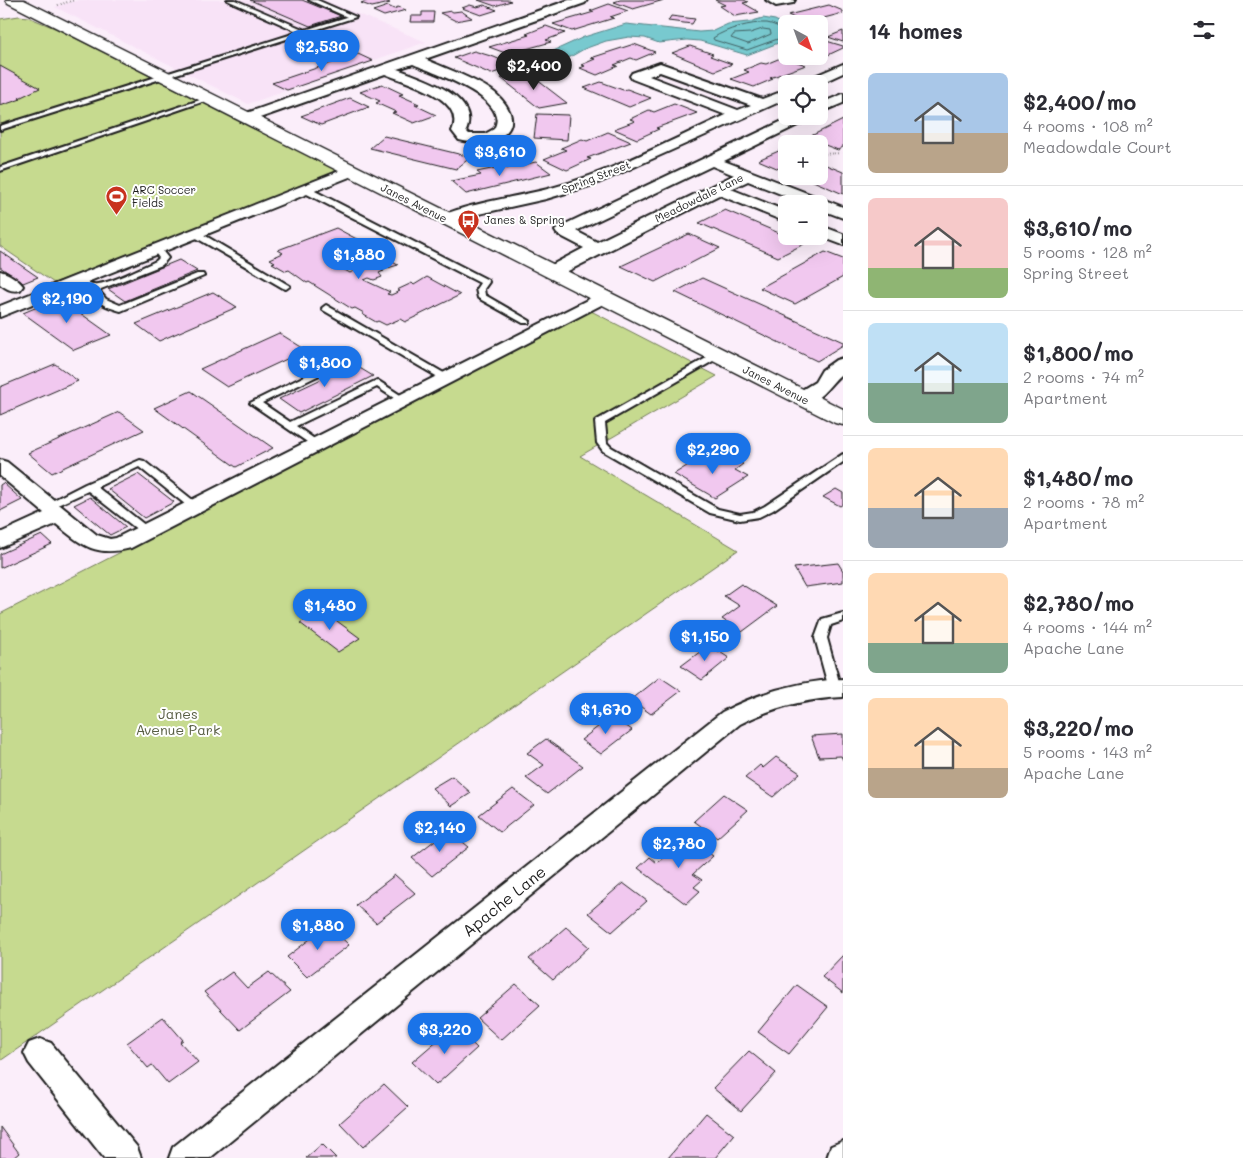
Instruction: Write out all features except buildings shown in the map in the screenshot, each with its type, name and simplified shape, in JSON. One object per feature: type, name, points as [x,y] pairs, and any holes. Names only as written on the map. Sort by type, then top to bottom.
[{"type":"street","points":[[246,118],[581,0]]},
{"type":"street","points":[[772,0],[776,2],[789,0]]},
{"type":"street","points":[[13,5],[47,3]]},
{"type":"street","name":"Janes Avenue","points":[[13,5],[165,77],[843,418]]},
{"type":"street","points":[[384,69],[444,95],[454,103],[461,111],[463,122],[459,131],[460,134],[470,140],[480,140],[499,133],[504,120],[499,106],[484,91],[413,59]]},
{"type":"street","points":[[738,115],[636,76],[660,67],[762,104]]},
{"type":"street","points":[[828,75],[843,68]]},
{"type":"street","name":"Spring Street","points":[[447,219],[470,211],[557,191],[591,181],[778,97]]},
{"type":"street","points":[[828,106],[843,98]]},
{"type":"street","points":[[597,248],[563,231],[786,125]]},
{"type":"street","name":"Meadowdale Lane","points":[[712,161],[748,175]]},
{"type":"street","points":[[0,312],[218,226],[263,217],[312,193],[359,175]]},
{"type":"street","points":[[748,175],[843,213]]},
{"type":"street","name":"Meadowdale Lane","points":[[552,272],[597,248],[748,175]]},
{"type":"street","points":[[719,189],[778,214]]},
{"type":"street","points":[[828,234],[843,240]]},
{"type":"street","points":[[468,366],[486,346],[509,330],[526,321],[595,293]]},
{"type":"street","points":[[0,466],[89,540],[110,546],[123,543],[446,378],[595,293]]},
{"type":"street","points":[[802,398],[822,386],[828,380],[829,374],[843,364]]},
{"type":"street","points":[[0,541],[52,510]]},
{"type":"street","name":"Apache Lane","points":[[185,1158],[731,718],[775,698],[794,693],[839,688]]},
{"type":"street","points":[[40,1053],[125,1158]]},
{"type":"lane","points":[[230,0],[305,32]]},
{"type":"lane","points":[[0,128],[353,17],[312,0]]},
{"type":"lane","points":[[0,169],[208,99]]},
{"type":"lane","points":[[312,193],[485,282],[480,289],[481,296],[526,321]]},
{"type":"lane","points":[[196,234],[286,286]]},
{"type":"lane","points":[[79,280],[90,287],[97,288],[159,263],[164,258],[157,250]]},
{"type":"lane","points":[[97,288],[98,297],[112,306],[121,308],[200,276]]},
{"type":"lane","points":[[326,308],[446,378]]},
{"type":"lane","points":[[717,355],[600,422],[602,443],[607,449],[714,510],[740,517],[755,515],[769,508],[843,457]]},
{"type":"lane","points":[[316,445],[255,403],[336,364]]},
{"type":"lane","points":[[289,426],[377,383],[403,400]]},
{"type":"lane","points":[[52,510],[90,486],[140,463],[195,507]]},
{"type":"lane","points":[[90,486],[147,532]]},
{"type":"lane","points":[[839,688],[821,638],[826,622],[843,616]]},
{"type":"path","points":[[47,3],[76,0]]},
{"type":"path","points":[[828,154],[843,153]]},
{"type":"shaded area","points":[[79,0],[324,0],[426,42],[248,104],[55,7]]},
{"type":"green space","points":[[19,16],[28,17],[57,29],[336,170],[332,177],[54,283],[0,246],[0,19]]},
{"type":"green space","name":"Janes Avenue Park","points":[[591,311],[717,376],[580,456],[738,550],[0,1061],[0,614]]},
{"type":"water","points":[[763,18],[778,22],[778,43],[747,55],[700,41],[687,40],[659,43],[645,38],[629,37],[606,41],[584,49],[553,67],[543,67],[536,61],[538,58],[584,37],[626,24],[699,32],[713,31],[728,24],[749,22]]},
{"type":"place","name":"ARC Soccer Fields","points":[[116,215]]},
{"type":"place","name":"Janes & Spring","points":[[468,239]]}]
